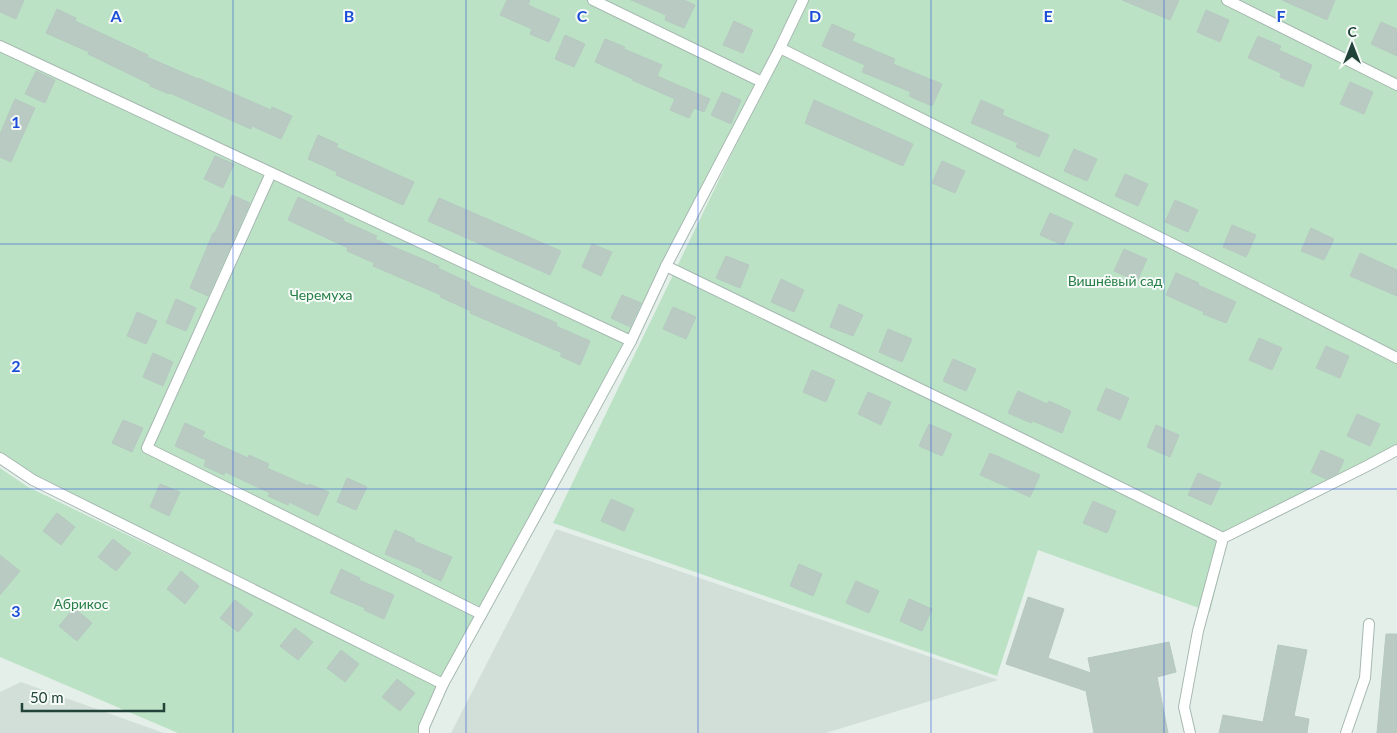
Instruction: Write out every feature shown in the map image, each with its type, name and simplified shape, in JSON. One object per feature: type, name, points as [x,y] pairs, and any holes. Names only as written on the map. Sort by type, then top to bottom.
[{"type":"lane","points":[[593,0],[762,82]]},
{"type":"lane","points":[[424,733],[424,727],[443,684],[631,341],[666,266],[780,48],[803,0]]},
{"type":"lane","points":[[1227,0],[1397,84]]},
{"type":"lane","points":[[0,46],[631,341]]},
{"type":"lane","points":[[780,48],[1397,358]]},
{"type":"lane","points":[[271,173],[147,448],[481,614]]},
{"type":"lane","points":[[666,266],[1223,538]]},
{"type":"lane","points":[[1190,733],[1184,707],[1198,631],[1223,538],[1397,450]]},
{"type":"lane","points":[[0,458],[33,480],[443,684]]},
{"type":"lane","points":[[1346,733],[1365,678],[1369,624]]},
{"type":"shaded area","points":[[556,529],[998,680],[826,733],[451,733]]},
{"type":"shaded area","points":[[21,682],[164,733],[0,733],[0,692]]},
{"type":"green space","name":"Черемуха","points":[[0,0],[803,0],[666,266],[443,684],[0,458]]},
{"type":"green space","name":"Вишнёвый сад","points":[[806,0],[1397,0],[1397,455],[1228,539],[1210,612],[1038,550],[997,676],[553,523]]},
{"type":"green space","name":"Абрикос","points":[[0,468],[28,487],[439,685],[419,733],[178,733],[0,657]]},
{"type":"building","points":[[0,0],[24,0],[16,19],[0,12]]},
{"type":"building","points":[[507,0],[530,0],[528,5],[560,19],[549,42],[530,34],[532,29],[500,15]]},
{"type":"building","points":[[631,0],[684,0],[695,5],[684,28],[665,20],[666,15]]},
{"type":"building","points":[[1122,0],[1179,0],[1170,20]]},
{"type":"building","points":[[1282,0],[1335,0],[1327,20]]},
{"type":"building","points":[[57,9],[76,18],[75,21],[148,55],[147,57],[271,110],[272,107],[292,116],[281,139],[252,126],[251,129],[150,86],[150,84],[88,54],[89,52],[46,33]]},
{"type":"building","points":[[1206,10],[1229,20],[1220,42],[1197,32]]},
{"type":"building","points":[[734,21],[753,30],[743,53],[723,45]]},
{"type":"building","points":[[1381,22],[1397,29],[1397,56],[1371,44]]},
{"type":"building","points":[[832,24],[855,34],[852,41],[895,59],[893,64],[942,84],[932,106],[909,96],[911,92],[862,72],[865,65],[822,46]]},
{"type":"building","points":[[565,35],[585,44],[574,67],[555,59]]},
{"type":"building","points":[[1258,36],[1281,46],[1279,50],[1312,65],[1303,87],[1280,77],[1281,73],[1248,58]]},
{"type":"building","points":[[605,39],[662,65],[657,76],[710,99],[704,112],[694,108],[689,118],[670,110],[675,99],[595,62]]},
{"type":"building","points":[[36,71],[55,80],[45,103],[25,94]]},
{"type":"building","points":[[1350,82],[1373,92],[1364,114],[1340,104]]},
{"type":"building","points":[[722,92],[741,100],[731,124],[711,115]]},
{"type":"building","points":[[15,99],[35,108],[11,162],[0,157],[0,134]]},
{"type":"building","points":[[814,100],[913,144],[903,166],[805,123]]},
{"type":"building","points":[[981,100],[1004,110],[1002,115],[1049,135],[1039,157],[1016,147],[1018,143],[971,123]]},
{"type":"building","points":[[318,135],[338,144],[336,147],[414,182],[403,205],[336,175],[337,172],[308,159]]},
{"type":"building","points":[[1074,149],[1097,159],[1087,181],[1064,171]]},
{"type":"building","points":[[215,156],[234,164],[223,188],[204,179]]},
{"type":"building","points":[[942,161],[965,171],[955,193],[932,183]]},
{"type":"building","points":[[1125,174],[1148,184],[1138,206],[1115,196]]},
{"type":"building","points":[[232,195],[250,203],[208,296],[190,288],[213,233],[215,233]]},
{"type":"building","points":[[298,197],[344,219],[343,221],[377,236],[375,239],[439,266],[438,268],[470,283],[469,285],[557,323],[556,326],[590,341],[580,365],[560,356],[562,353],[470,313],[471,311],[440,297],[441,295],[373,266],[374,263],[347,251],[348,248],[288,220]]},
{"type":"building","points":[[439,198],[561,251],[550,275],[428,221]]},
{"type":"building","points":[[1175,200],[1198,210],[1188,232],[1165,222]]},
{"type":"building","points":[[1050,213],[1073,223],[1063,245],[1040,235]]},
{"type":"building","points":[[1232,225],[1256,235],[1246,257],[1223,247]]},
{"type":"building","points":[[1311,228],[1334,239],[1324,260],[1301,251]]},
{"type":"building","points":[[592,244],[612,252],[601,276],[582,267]]},
{"type":"building","points":[[1124,249],[1147,259],[1137,281],[1114,271]]},
{"type":"building","points":[[1360,253],[1397,270],[1397,296],[1350,276]]},
{"type":"building","points":[[726,256],[749,265],[740,288],[716,278]]},
{"type":"building","points":[[1176,273],[1236,302],[1226,323],[1203,314],[1204,312],[1166,295]]},
{"type":"building","points":[[781,279],[804,290],[794,312],[771,302]]},
{"type":"building","points":[[622,295],[641,303],[630,327],[611,318]]},
{"type":"building","points":[[176,299],[196,308],[186,331],[166,323]]},
{"type":"building","points":[[839,304],[863,315],[853,336],[830,327]]},
{"type":"building","points":[[673,307],[696,317],[686,339],[663,329]]},
{"type":"building","points":[[137,312],[157,321],[146,344],[127,336]]},
{"type":"building","points":[[888,329],[912,339],[902,362],[879,352]]},
{"type":"building","points":[[1259,338],[1282,348],[1272,370],[1249,360]]},
{"type":"building","points":[[1326,346],[1349,356],[1340,378],[1316,368]]},
{"type":"building","points":[[153,353],[173,362],[163,386],[143,377]]},
{"type":"building","points":[[953,359],[976,369],[966,391],[943,381]]},
{"type":"building","points":[[812,370],[835,380],[826,402],[803,392]]},
{"type":"building","points":[[1106,388],[1129,398],[1120,420],[1097,410]]},
{"type":"building","points":[[1018,391],[1047,404],[1049,401],[1071,411],[1062,433],[1008,413]]},
{"type":"building","points":[[868,392],[891,402],[881,425],[858,414]]},
{"type":"building","points":[[1357,414],[1380,424],[1370,446],[1347,436]]},
{"type":"building","points":[[123,420],[143,428],[132,452],[112,443]]},
{"type":"building","points":[[185,423],[205,432],[202,437],[248,458],[249,455],[269,464],[267,468],[308,486],[309,484],[329,492],[318,516],[289,502],[288,505],[268,496],[270,493],[225,472],[224,475],[204,466],[206,460],[175,446]]},
{"type":"building","points":[[929,424],[952,434],[942,456],[919,446]]},
{"type":"building","points":[[1156,425],[1179,435],[1170,457],[1147,447]]},
{"type":"building","points":[[1321,450],[1344,460],[1338,473],[1326,479],[1311,472]]},
{"type":"building","points":[[990,453],[1040,475],[1030,497],[980,475]]},
{"type":"building","points":[[1198,473],[1221,483],[1211,505],[1188,495]]},
{"type":"building","points":[[347,478],[367,487],[356,510],[337,502]]},
{"type":"building","points":[[160,484],[180,492],[169,516],[150,507]]},
{"type":"building","points":[[611,499],[634,509],[624,531],[601,521]]},
{"type":"building","points":[[1093,501],[1116,511],[1107,533],[1083,523]]},
{"type":"building","points":[[57,513],[75,527],[61,545],[43,531]]},
{"type":"building","points":[[395,530],[415,539],[414,541],[452,557],[441,581],[422,572],[423,570],[385,554]]},
{"type":"building","points":[[113,539],[131,553],[116,571],[98,557]]},
{"type":"building","points":[[0,555],[20,571],[0,595]]},
{"type":"building","points":[[799,564],[822,574],[813,596],[790,586]]},
{"type":"building","points":[[341,569],[360,578],[359,580],[394,595],[384,619],[364,610],[365,608],[330,593]]},
{"type":"building","points":[[181,571],[199,586],[185,604],[167,589]]},
{"type":"building","points":[[856,581],[879,591],[869,613],[846,603]]},
{"type":"building","points":[[1028,597],[1064,609],[1048,658],[1091,673],[1088,658],[1169,642],[1176,672],[1157,677],[1168,733],[1094,733],[1086,691],[1006,664]]},
{"type":"building","points":[[909,599],[932,609],[922,631],[900,621]]},
{"type":"building","points":[[235,600],[253,614],[238,632],[220,618]]},
{"type":"building","points":[[74,608],[92,623],[77,641],[59,626]]},
{"type":"building","points":[[295,628],[313,642],[298,660],[280,646]]},
{"type":"building","points":[[1386,634],[1397,634],[1397,733],[1377,733]]},
{"type":"building","points":[[1278,645],[1307,650],[1294,716],[1309,719],[1307,733],[1219,733],[1223,715],[1263,722]]},
{"type":"building","points":[[341,650],[359,664],[345,682],[327,668]]},
{"type":"building","points":[[397,679],[415,693],[400,711],[382,697]]}]
